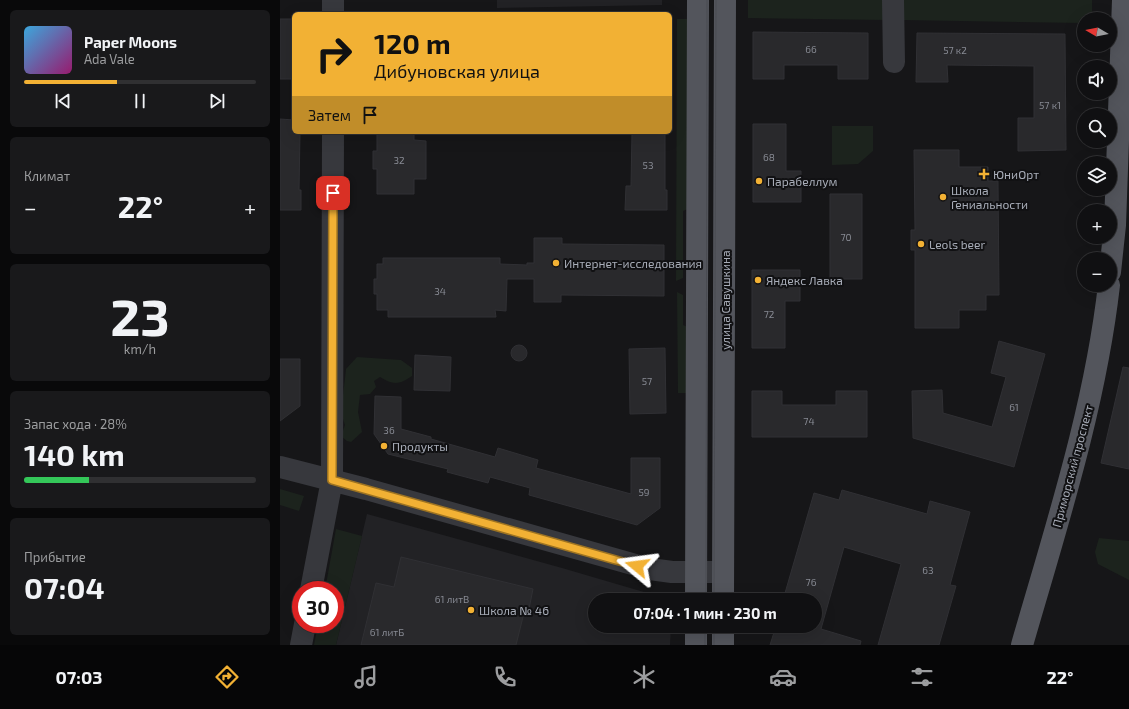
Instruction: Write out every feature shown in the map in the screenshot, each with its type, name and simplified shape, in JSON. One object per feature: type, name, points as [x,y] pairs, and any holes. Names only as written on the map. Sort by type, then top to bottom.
[{"type":"main road","points":[[696,593],[698,0]]},
{"type":"main road","name":"улица Савушкина","points":[[723,593],[725,0]]},
{"type":"main road","points":[[1112,252],[1115,225],[1123,0]]},
{"type":"main road","name":"Приморский проспект","points":[[1022,645],[1066,490],[1090,397],[1104,323],[1108,292]]},
{"type":"main road","points":[[696,633],[696,645]]},
{"type":"main road","points":[[723,633],[723,645]]},
{"type":"street","points":[[333,0],[333,12]]},
{"type":"street","points":[[894,0],[894,62]]},
{"type":"street","points":[[313,581],[332,480],[333,134]]},
{"type":"street","points":[[280,467],[332,480],[650,569],[672,572],[723,572]]},
{"type":"street","points":[[301,645],[303,633]]},
{"type":"shaded area","points":[[497,0],[662,0],[662,5],[497,8]]},
{"type":"shaded area","points":[[748,0],[885,0],[886,20],[748,18]]},
{"type":"shaded area","points":[[901,0],[1092,0],[1092,12],[1077,12],[1077,23],[901,20]]},
{"type":"shaded area","points":[[677,19],[690,19],[690,208],[683,211],[683,278],[676,281]]},
{"type":"shaded area","points":[[832,126],[873,126],[873,151],[858,164],[832,165]]},
{"type":"shaded area","points":[[677,292],[683,295],[683,325],[690,328],[689,393],[678,393]]},
{"type":"shaded area","points":[[357,357],[401,360],[412,368],[412,376],[396,383],[392,383],[380,377],[374,381],[376,387],[370,394],[360,395],[358,412],[362,432],[351,442],[347,441],[341,436],[345,425],[341,413],[346,369]]},
{"type":"shaded area","points":[[280,489],[304,496],[299,511],[280,505]]},
{"type":"shaded area","points":[[367,514],[647,593],[588,593],[588,633],[671,633],[670,645],[336,645],[339,633],[344,633],[344,611]]},
{"type":"shaded area","points":[[336,529],[362,536],[344,611],[344,581],[327,581]]},
{"type":"shaded area","points":[[1099,538],[1129,541],[1129,580],[1098,564],[1095,552]]},
{"type":"shaded area","points":[[316,633],[339,633],[336,645],[314,645]]},
{"type":"building","points":[[280,19],[292,19],[292,79],[280,79]]},
{"type":"building","points":[[753,32],[868,33],[868,79],[838,79],[838,65],[784,65],[784,79],[753,79]]},
{"type":"building","points":[[917,33],[1065,34],[1066,150],[1018,151],[1018,118],[1034,118],[1034,66],[947,65],[948,82],[916,82]]},
{"type":"building","points":[[280,119],[292,120],[292,134],[300,134],[299,190],[301,190],[301,210],[280,210]]},
{"type":"building","points":[[753,124],[786,124],[786,171],[801,171],[801,202],[753,202]]},
{"type":"building","points":[[377,134],[414,134],[414,140],[426,141],[426,179],[414,179],[414,194],[377,194],[377,169],[373,169],[373,151],[377,151]]},
{"type":"building","points":[[632,134],[665,134],[665,190],[667,190],[667,210],[625,210],[626,186],[631,186]]},
{"type":"building","points":[[914,150],[959,150],[959,167],[988,167],[988,181],[998,181],[999,295],[986,295],[986,310],[959,310],[959,328],[915,328],[915,250],[911,250],[911,230],[915,230]]},
{"type":"building","points":[[830,194],[862,194],[862,279],[830,279]]},
{"type":"building","points":[[534,238],[562,238],[562,244],[664,245],[664,296],[561,295],[561,302],[534,302],[534,279],[507,279],[506,311],[495,310],[496,317],[388,317],[388,310],[377,310],[377,294],[374,294],[374,279],[377,279],[377,264],[383,264],[383,258],[500,258],[500,264],[527,265],[527,263],[534,263]]},
{"type":"building","points":[[752,270],[800,270],[800,301],[785,301],[785,348],[752,348]]},
{"type":"building","points":[[999,341],[1045,354],[1014,467],[913,438],[912,391],[942,390],[943,413],[992,427],[1006,377],[991,373]]},
{"type":"building","points":[[516,345],[522,345],[527,350],[525,359],[522,361],[516,361],[511,356],[511,350]]},
{"type":"building","points":[[665,348],[666,413],[630,414],[629,349]]},
{"type":"building","points":[[415,355],[451,357],[450,391],[414,390]]},
{"type":"building","points":[[280,359],[300,359],[300,406],[280,421]]},
{"type":"building","points":[[1123,367],[1129,368],[1129,469],[1101,463]]},
{"type":"building","points":[[752,391],[782,391],[782,405],[836,405],[836,391],[867,391],[867,437],[752,437]]},
{"type":"building","points":[[375,396],[401,397],[401,429],[495,457],[498,448],[538,460],[536,468],[631,494],[631,458],[660,458],[660,508],[637,525],[529,495],[530,488],[490,477],[488,483],[447,472],[448,469],[388,454],[374,434]]},
{"type":"building","points":[[842,490],[927,514],[930,501],[970,512],[950,585],[956,586],[939,645],[878,645],[901,564],[844,547],[822,625],[822,593],[785,593],[814,493],[839,500]]},
{"type":"building","points":[[401,557],[533,589],[529,609],[525,609],[516,645],[361,645],[376,583],[394,587]]},
{"type":"building","points":[[822,629],[861,641],[860,645],[770,645],[774,633],[822,633]]},
{"type":"tram line","points":[[706,593],[707,0]]},
{"type":"tram line","points":[[714,593],[716,0]]},
{"type":"tram line","points":[[705,633],[705,645]]},
{"type":"tram line","points":[[714,633],[714,645]]},
{"type":"place","name":"ЮниОрт","points":[[984,174]]},
{"type":"place","name":"Парабеллум","points":[[759,181]]},
{"type":"place","name":"Школа Гениальности","points":[[943,197]]},
{"type":"place","name":"Leols beer","points":[[921,244]]},
{"type":"place","name":"Интернет-исследования","points":[[556,263]]},
{"type":"place","name":"Яндекс Лавка","points":[[758,280]]},
{"type":"place","name":"Продукты","points":[[384,446]]},
{"type":"place","name":"Школа № 46","points":[[471,610]]},
{"type":"route","points":[[333,193],[332,480],[637,566]]}]
